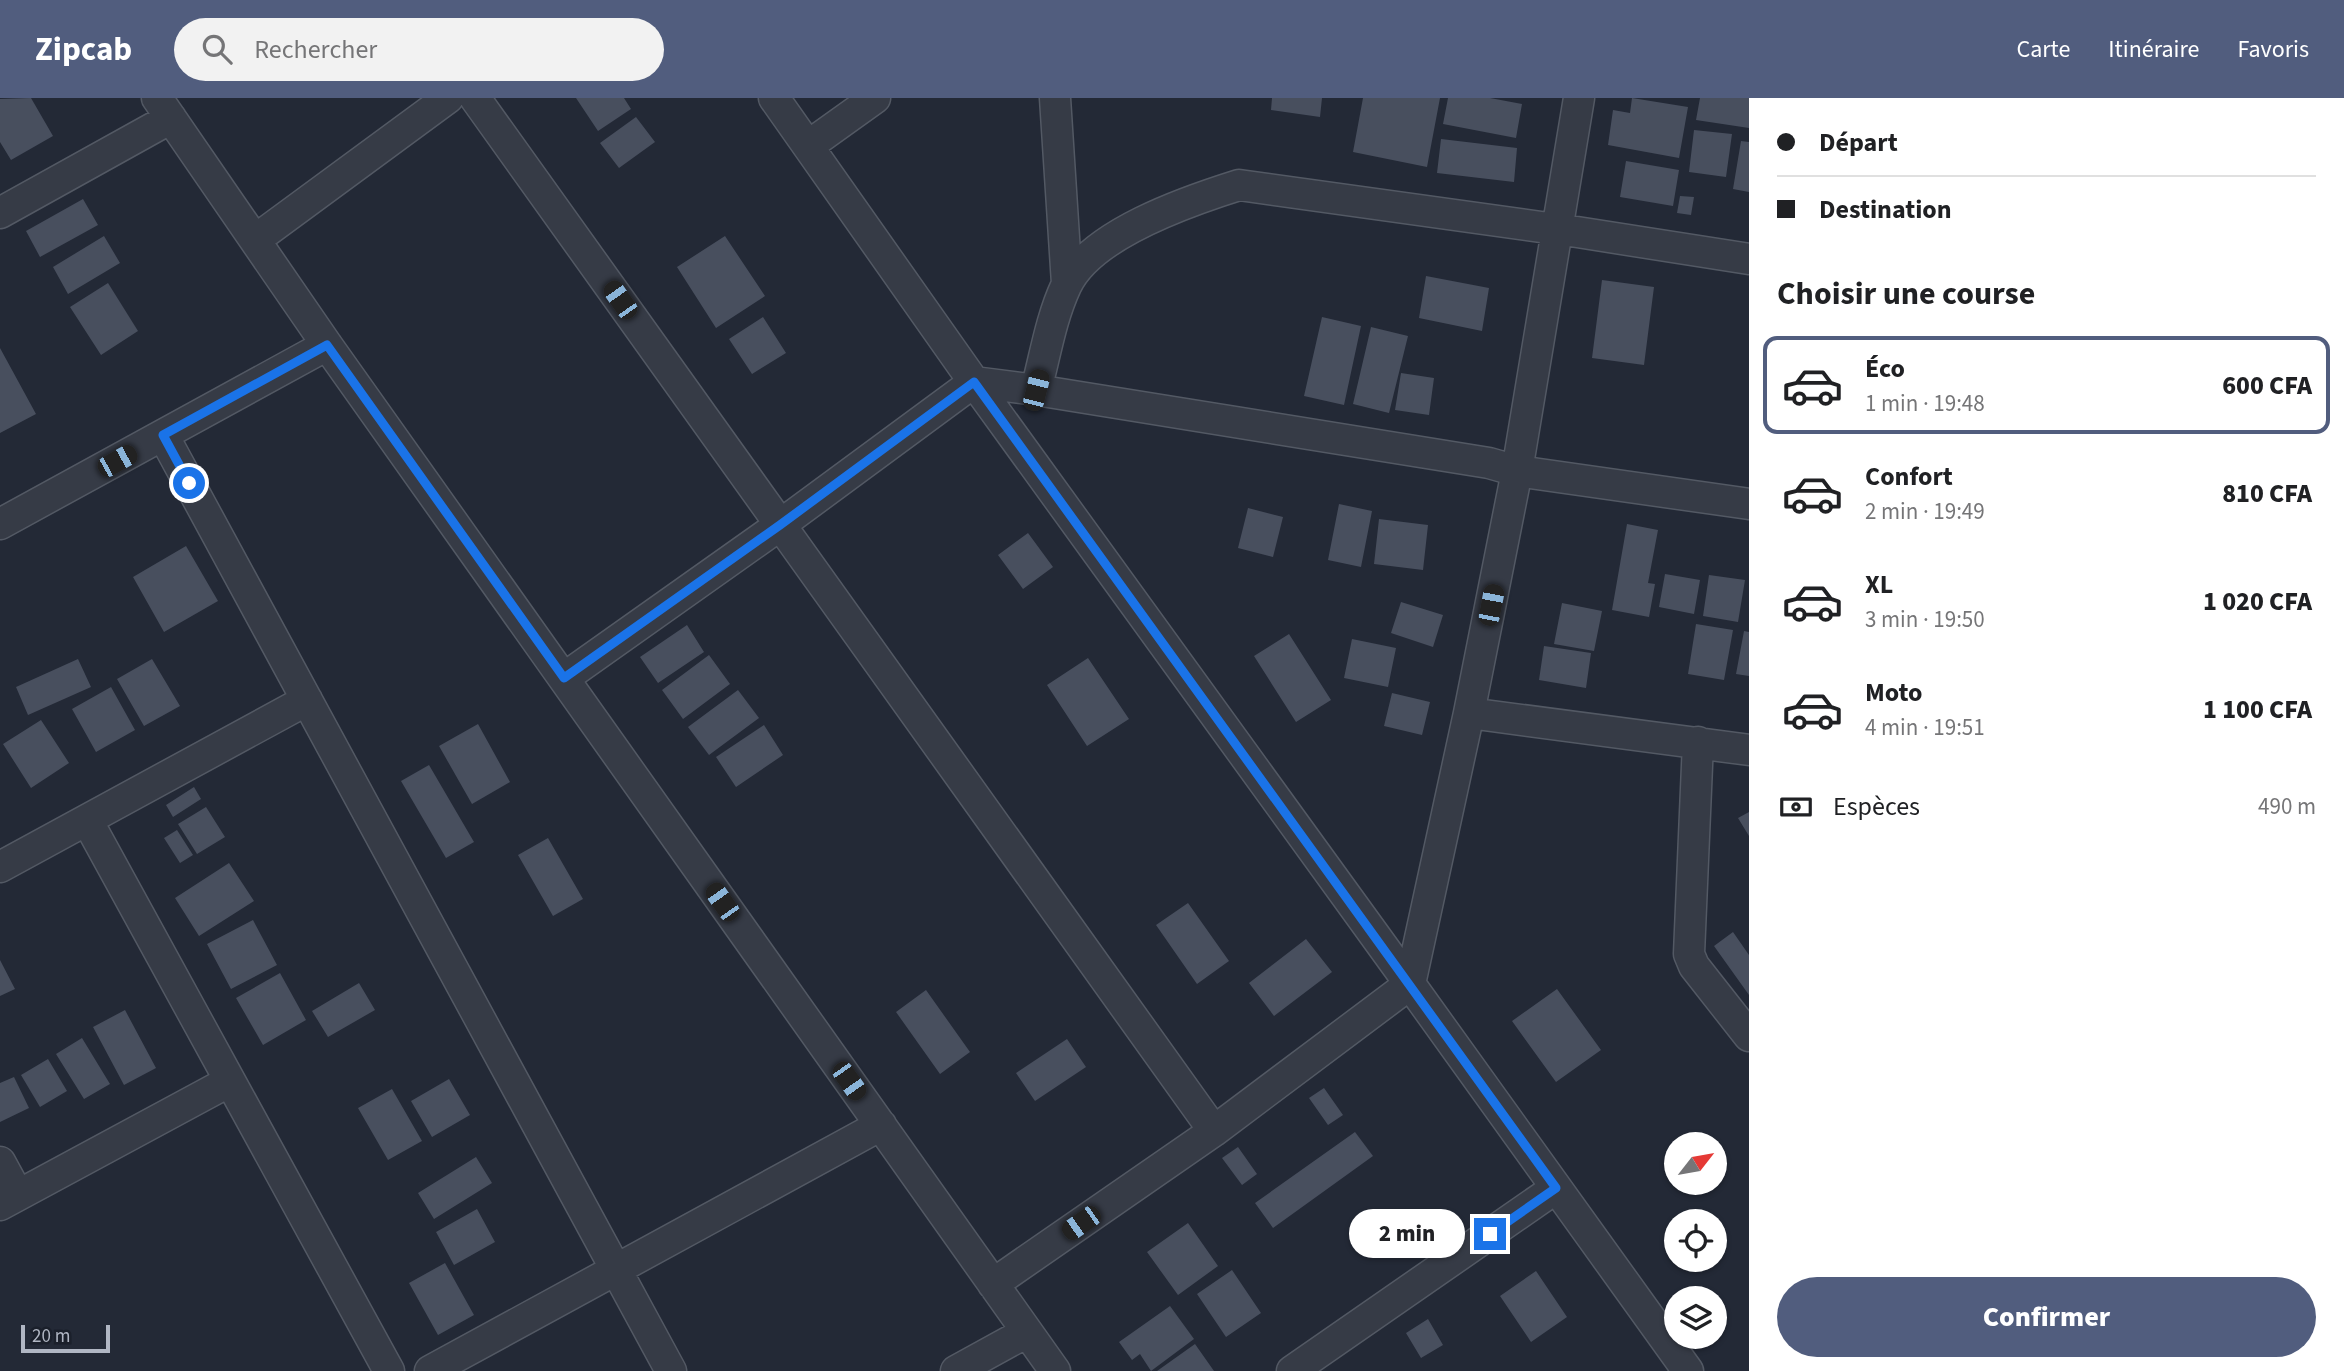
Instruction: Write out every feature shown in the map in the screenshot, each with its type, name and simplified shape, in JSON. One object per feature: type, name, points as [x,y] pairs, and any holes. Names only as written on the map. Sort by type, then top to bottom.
[{"type":"street","points":[[255,240],[448,98]]},
{"type":"street","points":[[475,98],[1214,1131]]},
{"type":"street","points":[[774,98],[974,382],[1688,1371]]},
{"type":"street","points":[[808,146],[875,98]]},
{"type":"street","points":[[1055,98],[1067,284]]},
{"type":"street","points":[[993,1284],[1214,1131],[1410,984],[1469,713],[1517,471],[1578,98]]},
{"type":"street","points":[[0,213],[164,108],[327,345],[1055,1371]]},
{"type":"street","points":[[1036,390],[1053,324],[1067,284],[1090,257],[1121,234],[1189,200],[1239,185],[1749,259]]},
{"type":"street","points":[[0,524],[327,345]]},
{"type":"street","points":[[564,678],[780,525],[974,382],[1489,463],[1517,471],[1749,504]]},
{"type":"street","points":[[163,435],[671,1371]]},
{"type":"street","points":[[0,867],[307,700]]},
{"type":"street","points":[[1469,713],[1749,750]]},
{"type":"street","points":[[1698,742],[1689,954],[1694,966],[1749,1036]]},
{"type":"street","points":[[86,820],[389,1371]]},
{"type":"street","points":[[0,1162],[9,1200],[230,1081]]},
{"type":"street","points":[[430,1371],[881,1125]]},
{"type":"street","points":[[1292,1371],[1556,1188]]},
{"type":"street","points":[[956,1371],[1027,1332]]},
{"type":"building","points":[[31,98],[53,136],[11,160],[0,142],[0,99]]},
{"type":"building","points":[[576,98],[624,98],[631,109],[598,131]]},
{"type":"building","points":[[1272,98],[1322,98],[1320,117],[1271,110]]},
{"type":"building","points":[[1363,98],[1440,98],[1427,167],[1353,152]]},
{"type":"building","points":[[1448,98],[1490,98],[1522,104],[1516,138],[1443,124]]},
{"type":"building","points":[[1632,98],[1688,107],[1679,158],[1608,145],[1613,110],[1630,113]]},
{"type":"building","points":[[1700,98],[1749,98],[1749,128],[1696,120]]},
{"type":"building","points":[[636,117],[655,142],[619,168],[600,143]]},
{"type":"building","points":[[1694,130],[1732,134],[1726,177],[1689,172]]},
{"type":"building","points":[[1441,139],[1517,148],[1514,182],[1437,173]]},
{"type":"building","points":[[1741,141],[1749,142],[1749,192],[1733,189]]},
{"type":"building","points":[[1626,161],[1679,170],[1673,206],[1620,197]]},
{"type":"building","points":[[1680,196],[1694,197],[1691,215],[1677,213]]},
{"type":"building","points":[[83,199],[98,225],[40,257],[26,231]]},
{"type":"building","points":[[104,236],[120,263],[68,294],[53,267]]},
{"type":"building","points":[[725,236],[765,296],[716,328],[677,267]]},
{"type":"building","points":[[1426,276],[1489,288],[1482,331],[1419,318]]},
{"type":"building","points":[[1602,280],[1654,287],[1644,365],[1592,358]]},
{"type":"building","points":[[108,283],[138,331],[101,355],[70,307]]},
{"type":"building","points":[[763,317],[786,353],[752,374],[729,339]]},
{"type":"building","points":[[1322,317],[1361,326],[1344,405],[1304,396]]},
{"type":"building","points":[[1371,327],[1408,336],[1389,413],[1353,404]]},
{"type":"building","points":[[0,348],[36,414],[0,433]]},
{"type":"building","points":[[1401,373],[1434,378],[1429,415],[1395,410]]},
{"type":"building","points":[[1339,504],[1372,511],[1361,567],[1328,560]]},
{"type":"building","points":[[1248,508],[1283,517],[1273,557],[1238,548]]},
{"type":"building","points":[[1379,519],[1428,525],[1423,570],[1374,564]]},
{"type":"building","points":[[1627,524],[1658,530],[1648,583],[1655,584],[1649,617],[1612,610]]},
{"type":"building","points":[[1028,533],[1053,567],[1023,589],[998,555]]},
{"type":"building","points":[[186,546],[218,601],[164,632],[133,577]]},
{"type":"building","points":[[1665,574],[1700,580],[1694,614],[1659,607]]},
{"type":"building","points":[[1709,575],[1745,580],[1738,622],[1703,616]]},
{"type":"building","points":[[1401,602],[1443,615],[1433,647],[1391,633]]},
{"type":"building","points":[[1562,603],[1602,611],[1594,651],[1554,644]]},
{"type":"building","points":[[1696,624],[1733,630],[1724,680],[1688,674]]},
{"type":"building","points":[[687,625],[704,652],[658,683],[640,657]]},
{"type":"building","points":[[1744,631],[1749,632],[1749,676],[1736,674]]},
{"type":"building","points":[[1289,634],[1331,700],[1296,722],[1254,656]]},
{"type":"building","points":[[1352,639],[1396,648],[1388,687],[1344,678]]},
{"type":"building","points":[[1544,646],[1591,653],[1586,688],[1539,680]]},
{"type":"building","points":[[709,655],[730,684],[683,719],[662,690]]},
{"type":"building","points":[[1088,658],[1129,719],[1087,746],[1047,685]]},
{"type":"building","points":[[78,659],[91,687],[28,715],[16,687]]},
{"type":"building","points":[[152,659],[180,706],[144,726],[117,679]]},
{"type":"building","points":[[111,687],[135,730],[96,752],[72,709]]},
{"type":"building","points":[[738,690],[759,718],[709,755],[688,727]]},
{"type":"building","points":[[1392,693],[1430,702],[1422,735],[1384,726]]},
{"type":"building","points":[[41,720],[69,763],[31,788],[3,744]]},
{"type":"building","points":[[478,724],[510,782],[472,804],[439,746]]},
{"type":"building","points":[[764,725],[783,755],[736,787],[716,757]]},
{"type":"building","points":[[429,765],[474,842],[446,858],[401,781]]},
{"type":"building","points":[[194,787],[201,799],[173,817],[166,805]]},
{"type":"building","points":[[206,807],[225,837],[197,854],[178,824]]},
{"type":"building","points":[[1749,812],[1749,836],[1738,818]]},
{"type":"building","points":[[177,830],[193,855],[180,863],[164,838]]},
{"type":"building","points":[[548,838],[583,899],[553,916],[518,855]]},
{"type":"building","points":[[229,863],[254,901],[199,936],[175,898]]},
{"type":"building","points":[[1188,903],[1229,961],[1197,984],[1156,925]]},
{"type":"building","points":[[253,920],[277,965],[231,989],[207,944]]},
{"type":"building","points":[[1733,932],[1749,955],[1749,995],[1714,946]]},
{"type":"building","points":[[1306,939],[1332,972],[1274,1016],[1249,983]]},
{"type":"building","points":[[0,960],[15,989],[0,996]]},
{"type":"building","points":[[280,973],[306,1020],[263,1045],[236,998]]},
{"type":"building","points":[[359,983],[375,1010],[328,1037],[312,1011]]},
{"type":"building","points":[[1557,989],[1601,1050],[1556,1082],[1512,1021]]},
{"type":"building","points":[[926,990],[970,1052],[940,1074],[896,1012]]},
{"type":"building","points":[[125,1010],[156,1068],[124,1085],[93,1027]]},
{"type":"building","points":[[82,1038],[110,1084],[84,1099],[56,1054]]},
{"type":"building","points":[[1067,1039],[1086,1067],[1035,1101],[1016,1073]]},
{"type":"building","points":[[48,1059],[67,1091],[40,1107],[21,1075]]},
{"type":"building","points":[[14,1077],[29,1108],[0,1122],[0,1083]]},
{"type":"building","points":[[449,1079],[470,1115],[432,1137],[411,1101]]},
{"type":"building","points":[[1324,1088],[1343,1115],[1328,1125],[1309,1098]]},
{"type":"building","points":[[392,1089],[422,1141],[388,1160],[358,1108]]},
{"type":"building","points":[[1355,1132],[1373,1156],[1273,1228],[1255,1203]]},
{"type":"building","points":[[1238,1147],[1257,1174],[1242,1185],[1222,1158]]},
{"type":"building","points":[[476,1157],[492,1183],[434,1219],[418,1193]]},
{"type":"building","points":[[477,1209],[495,1242],[454,1265],[436,1232]]},
{"type":"building","points":[[1188,1223],[1218,1266],[1178,1295],[1147,1252]]},
{"type":"building","points":[[445,1263],[474,1315],[438,1335],[409,1283]]},
{"type":"building","points":[[1232,1270],[1261,1313],[1226,1337],[1197,1294]]},
{"type":"building","points":[[1536,1271],[1567,1317],[1531,1342],[1500,1296]]},
{"type":"building","points":[[1170,1306],[1194,1339],[1151,1371],[1140,1354],[1132,1360],[1119,1342]]},
{"type":"building","points":[[1428,1319],[1443,1345],[1421,1358],[1406,1333]]},
{"type":"building","points":[[1195,1344],[1214,1371],[1157,1371]]},
{"type":"route","points":[[189,483],[163,435],[327,345],[564,678],[780,525],[974,382],[1556,1188],[1490,1234]]}]
